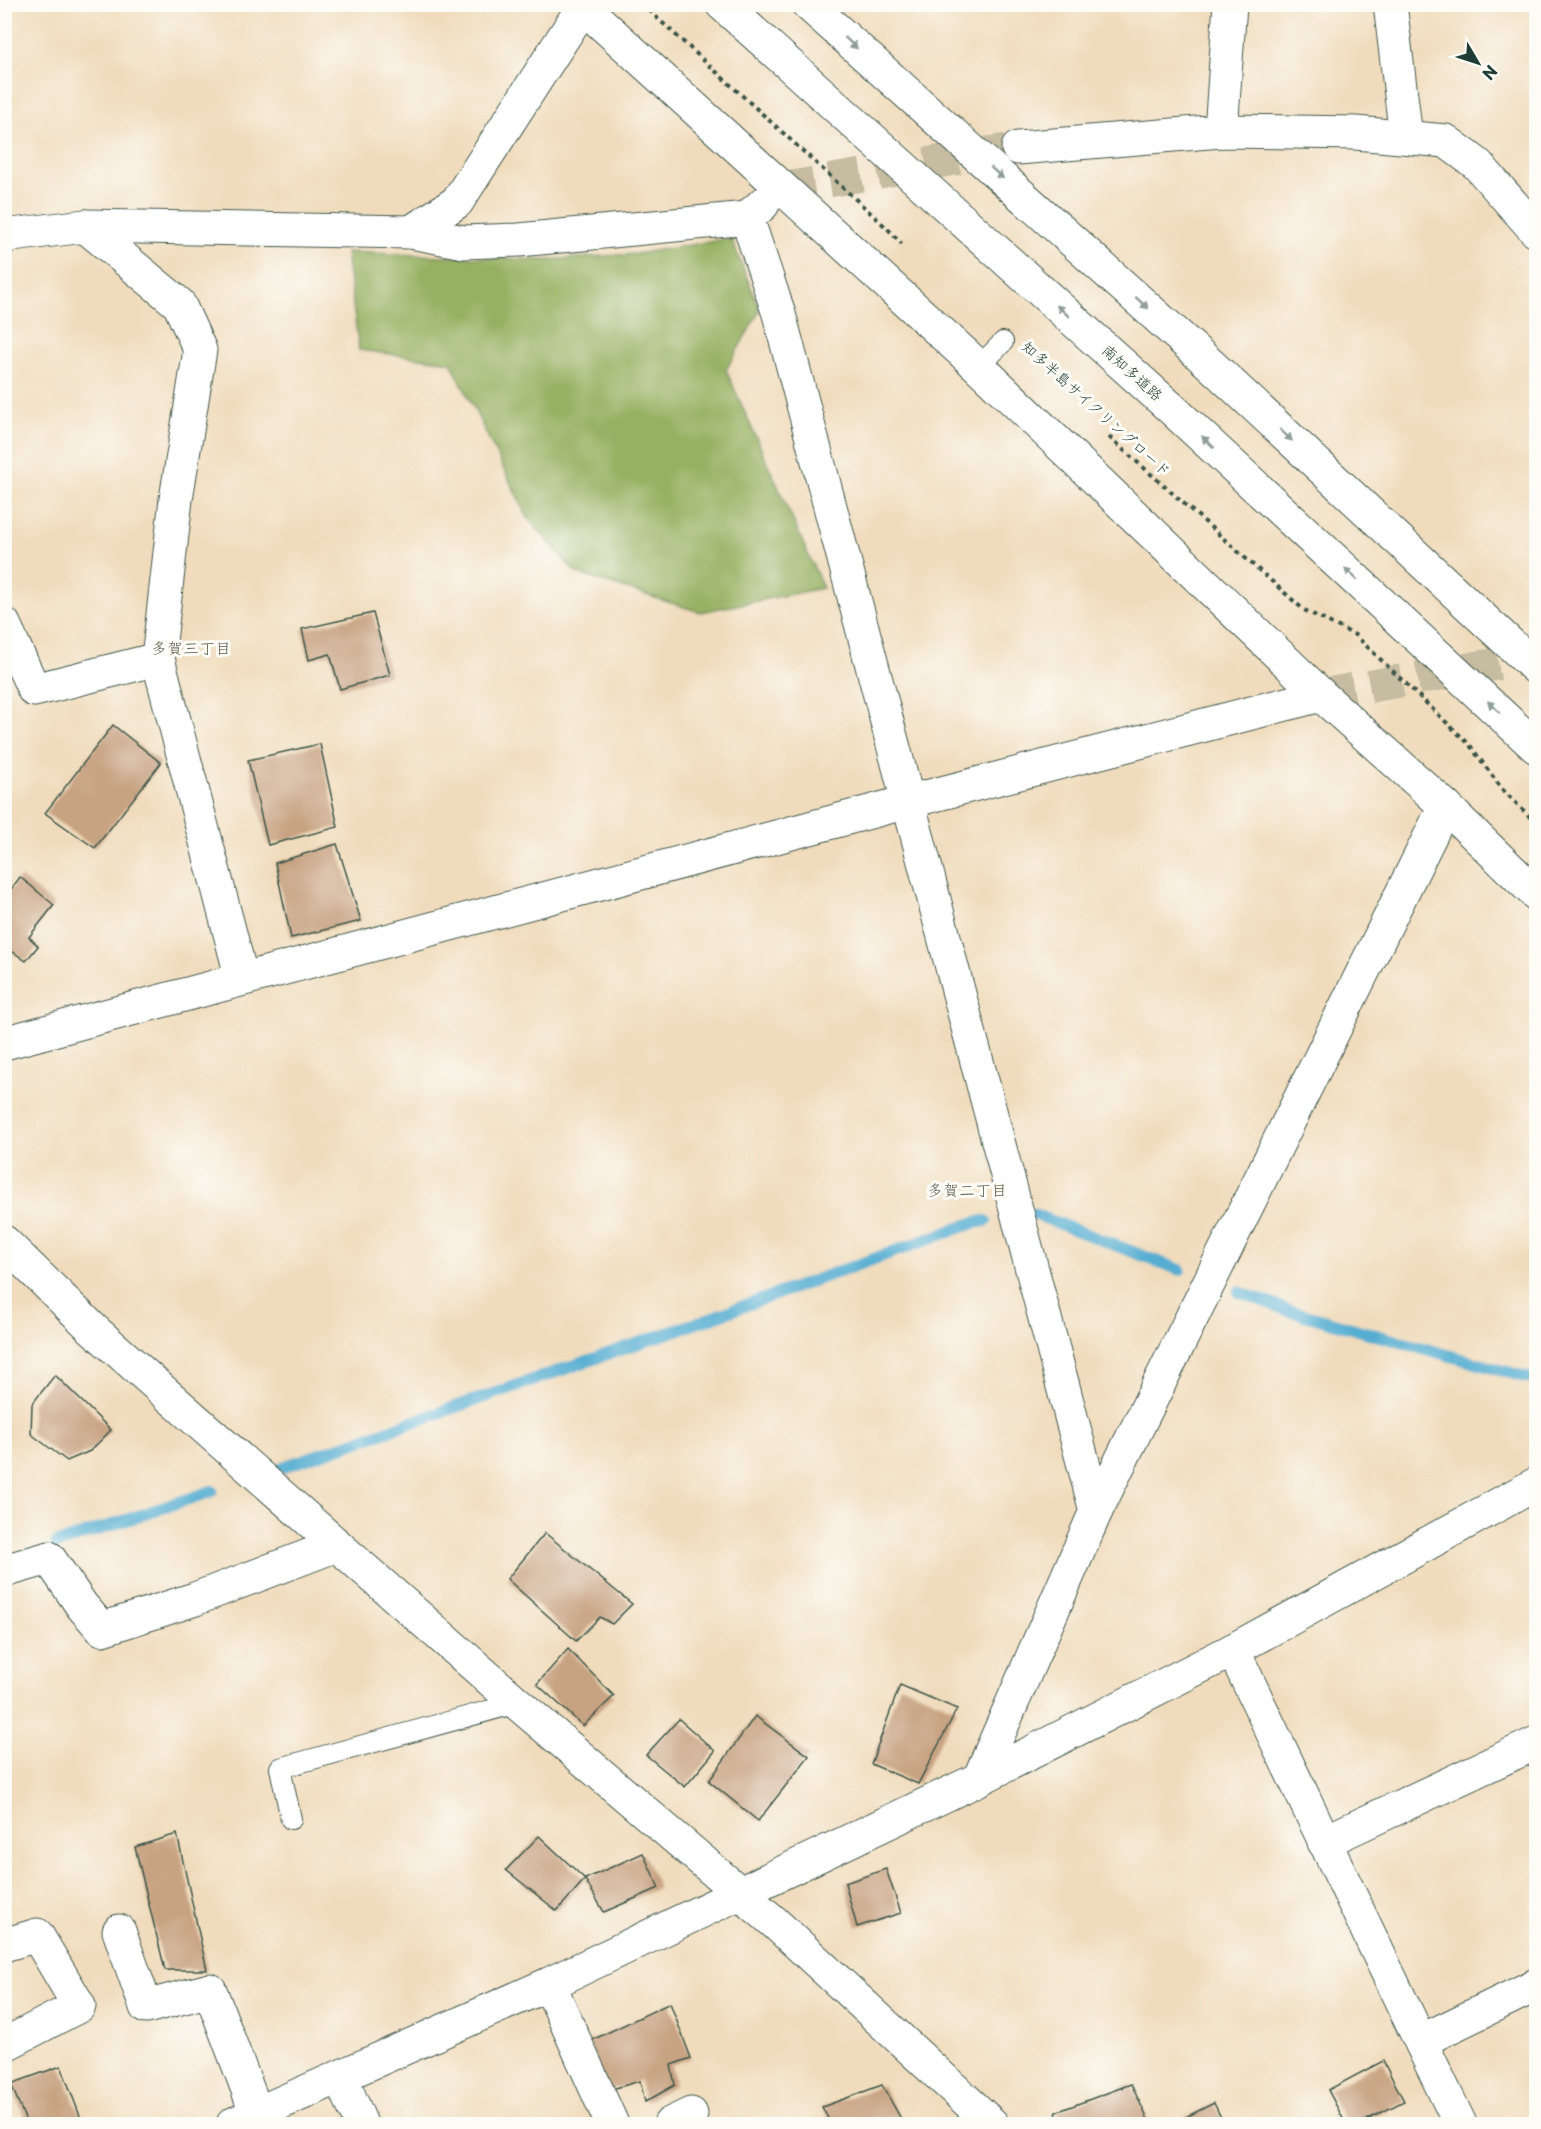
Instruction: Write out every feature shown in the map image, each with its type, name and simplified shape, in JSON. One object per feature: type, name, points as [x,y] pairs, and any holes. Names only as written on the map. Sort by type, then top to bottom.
[{"type":"main road","name":"南知多道路","points":[[722,4],[1172,409],[1536,747]]},
{"type":"main road","points":[[808,4],[1211,365],[1536,668]]},
{"type":"main road","points":[[1221,132],[1230,4]]},
{"type":"main road","points":[[1390,4],[1406,138]]},
{"type":"main road","points":[[411,232],[457,202],[581,6],[979,367],[1321,695],[1445,806],[1536,894]]},
{"type":"main road","points":[[1018,148],[1221,132],[1356,133],[1446,141],[1477,164],[1536,231]]},
{"type":"main road","points":[[4,236],[85,226],[411,232],[464,242],[519,240],[747,218],[781,189]]},
{"type":"main road","points":[[747,218],[779,314],[1095,1511]]},
{"type":"main road","points":[[85,226],[178,304],[200,350],[176,499],[158,659],[242,979]]},
{"type":"main road","points":[[4,624],[34,690],[158,659]]},
{"type":"main road","points":[[4,1043],[907,802],[1321,695]]},
{"type":"main road","points":[[979,1779],[1095,1511],[1445,806]]},
{"type":"main road","points":[[4,1242],[93,1329],[517,1703],[774,1922],[992,2124]]},
{"type":"main road","points":[[119,1930],[146,2007],[210,1990],[245,2119],[549,1984],[979,1779],[1233,1650],[1536,1484]]},
{"type":"main road","points":[[4,1571],[49,1558],[82,1606],[102,1629],[195,1599],[338,1545]]},
{"type":"main road","points":[[1233,1650],[1460,2124]]},
{"type":"main road","points":[[1324,1842],[1536,1743]]},
{"type":"main road","points":[[4,1945],[37,1935],[79,2006],[4,2045]]},
{"type":"main road","points":[[549,1984],[612,2124]]},
{"type":"main road","points":[[1421,2041],[1536,1985]]},
{"type":"main road","points":[[341,2077],[361,2124]]},
{"type":"lane","points":[[979,367],[1003,342]]},
{"type":"lane","points":[[291,1819],[279,1768],[517,1703]]},
{"type":"path","points":[[642,4],[887,228],[908,252]]},
{"type":"path","name":"知多半島サイクリングロード","points":[[1105,434],[1304,610],[1355,635],[1469,744],[1502,789],[1536,823]]},
{"type":"green space","points":[[731,238],[760,310],[726,370],[823,588],[700,612],[576,573],[528,518],[451,362],[359,350],[346,252],[545,260],[636,254]]},
{"type":"building","points":[[373,613],[390,675],[340,689],[330,654],[309,660],[302,629]]},
{"type":"building","points":[[113,725],[161,763],[95,848],[45,813]]},
{"type":"building","points":[[320,744],[338,827],[268,845],[248,760]]},
{"type":"building","points":[[337,844],[361,921],[291,938],[275,863]]},
{"type":"building","points":[[20,877],[54,905],[29,937],[38,946],[26,961],[13,952],[4,961],[4,899]]},
{"type":"building","points":[[55,1375],[111,1430],[90,1451],[67,1461],[31,1434],[32,1404]]},
{"type":"building","points":[[545,1533],[632,1604],[612,1624],[600,1617],[576,1641],[507,1579]]},
{"type":"building","points":[[568,1649],[614,1696],[583,1726],[537,1684]]},
{"type":"building","points":[[900,1685],[957,1709],[918,1784],[871,1764]]},
{"type":"building","points":[[755,1716],[809,1756],[758,1821],[709,1781]]},
{"type":"building","points":[[679,1719],[715,1751],[685,1787],[646,1755]]},
{"type":"building","points":[[177,1834],[207,1970],[165,1970],[135,1847]]},
{"type":"building","points":[[539,1836],[585,1879],[557,1911],[506,1870]]},
{"type":"building","points":[[643,1853],[659,1888],[604,1912],[585,1879]]},
{"type":"building","points":[[886,1869],[901,1913],[857,1927],[845,1883]]},
{"type":"building","points":[[670,2003],[691,2058],[671,2065],[675,2085],[645,2102],[640,2081],[605,2091],[586,2043]]},
{"type":"building","points":[[1383,2061],[1404,2101],[1359,2124],[1346,2124],[1328,2090]]},
{"type":"building","points":[[61,2066],[83,2124],[27,2124],[11,2084]]},
{"type":"building","points":[[1131,2084],[1150,2124],[1059,2124],[1056,2112]]},
{"type":"building","points":[[882,2085],[904,2124],[831,2124],[822,2107]]},
{"type":"building","points":[[1214,2103],[1224,2124],[1172,2124]]},
{"type":"waterway","points":[[1034,1214],[1180,1270]]},
{"type":"waterway","points":[[283,1467],[708,1319],[973,1223],[986,1221]]},
{"type":"waterway","points":[[1239,1292],[1287,1310],[1536,1380]]},
{"type":"waterway","points":[[56,1544],[212,1491]]},
{"type":"tunnel","points":[[781,189],[1018,148]]},
{"type":"tunnel","points":[[1321,695],[1536,657]]},
{"type":"district","name":"多賀三丁目","points":[[191,648]]},
{"type":"district","name":"多賀二丁目","points":[[967,1190]]}]
